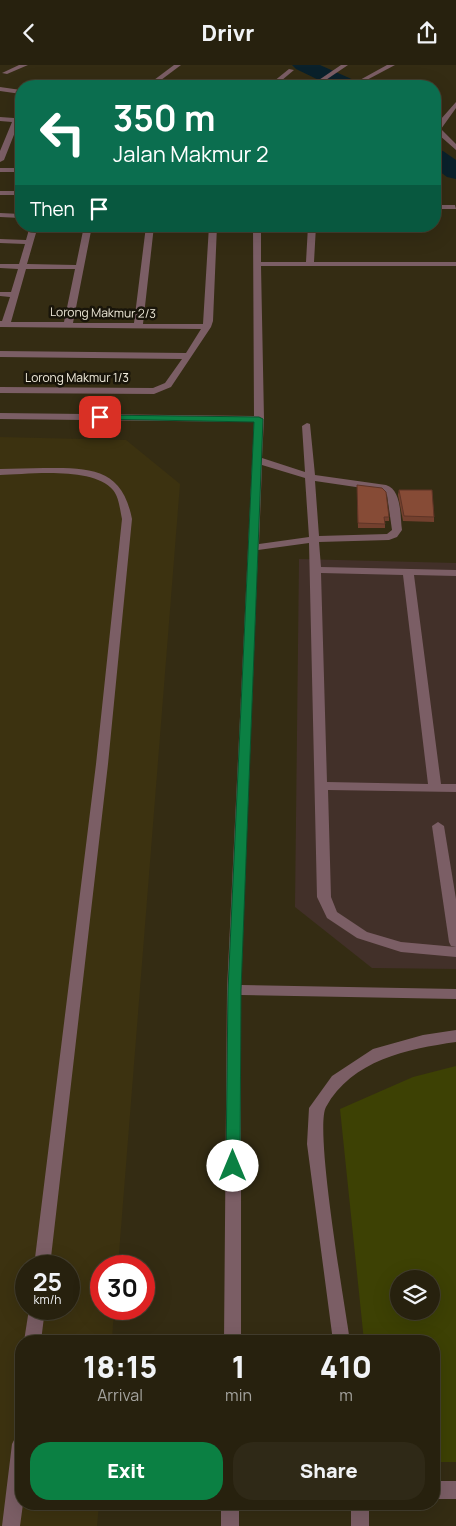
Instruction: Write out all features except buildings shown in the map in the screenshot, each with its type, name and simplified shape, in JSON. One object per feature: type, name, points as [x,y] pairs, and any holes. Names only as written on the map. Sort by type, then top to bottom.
[{"type":"street","points":[[5,73],[25,65]]},
{"type":"street","points":[[157,80],[178,65]]},
{"type":"street","points":[[322,80],[345,65]]},
{"type":"street","points":[[363,80],[392,65]]},
{"type":"street","points":[[377,67],[385,69]]},
{"type":"street","points":[[277,80],[291,69]]},
{"type":"street","points":[[0,89],[15,92]]},
{"type":"street","points":[[441,124],[456,103]]},
{"type":"street","points":[[0,119],[15,120]]},
{"type":"street","points":[[0,159],[15,122]]},
{"type":"street","points":[[441,134],[456,148]]},
{"type":"street","points":[[0,170],[15,170]]},
{"type":"street","points":[[0,193],[15,193]]},
{"type":"street","points":[[441,207],[455,207]]},
{"type":"street","points":[[0,215],[15,216]]},
{"type":"street","points":[[3,324],[15,295],[32,232]]},
{"type":"street","points":[[68,325],[87,232]]},
{"type":"street","points":[[138,326],[149,232]]},
{"type":"street","points":[[0,354],[188,356],[209,321],[213,232]]},
{"type":"street","points":[[232,1335],[234,990],[259,419],[257,232]]},
{"type":"street","points":[[310,263],[312,232]]},
{"type":"street","points":[[0,241],[30,242]]},
{"type":"street","points":[[257,264],[456,263]]},
{"type":"street","points":[[0,266],[80,267]]},
{"type":"street","points":[[0,294],[15,295]]},
{"type":"street","name":"Lorong Makmur 2/3","points":[[3,324],[206,327]]},
{"type":"street","name":"Lorong Makmur 1/3","points":[[0,390],[154,391],[168,385],[188,356]]},
{"type":"street","points":[[0,417],[259,419]]},
{"type":"street","points":[[308,426],[316,570],[324,897],[332,915],[362,935],[401,947],[456,953]]},
{"type":"street","points":[[253,548],[332,537],[389,537],[397,530],[390,491],[381,487],[310,477],[257,460]]},
{"type":"street","points":[[0,471],[65,472],[90,474],[106,479],[116,487],[123,499],[127,519],[102,765],[43,1255]]},
{"type":"street","points":[[316,570],[456,573]]},
{"type":"street","points":[[408,572],[435,787]]},
{"type":"street","points":[[322,786],[456,788]]},
{"type":"street","points":[[438,826],[450,869],[456,943]]},
{"type":"street","points":[[234,990],[456,994]]},
{"type":"street","points":[[340,1335],[315,1144],[317,1108],[336,1080],[378,1053],[423,1041],[456,1036]]},
{"type":"street","points":[[35,1335],[36,1320]]},
{"type":"street","points":[[440,1490],[456,1490]]},
{"type":"street","points":[[11,1526],[15,1493]]},
{"type":"street","points":[[230,1510],[230,1526]]},
{"type":"street","points":[[360,1510],[360,1526]]},
{"type":"shaded area","points":[[0,437],[126,440],[180,484],[119,1255],[90,1255],[90,1320],[113,1320],[112,1335],[15,1335],[15,1510],[98,1510],[97,1526],[0,1526]]},
{"type":"shaded area","points":[[299,559],[456,563],[456,969],[372,968],[295,907]]},
{"type":"shaded area","points":[[456,1066],[456,1462],[440,1462],[440,1335],[363,1335],[340,1109],[413,1077]]},
{"type":"waterway","points":[[303,65],[335,80]]},
{"type":"waterway","points":[[441,161],[456,172]]},
{"type":"route","points":[[100,417],[259,419],[234,990],[233,1166]]}]
